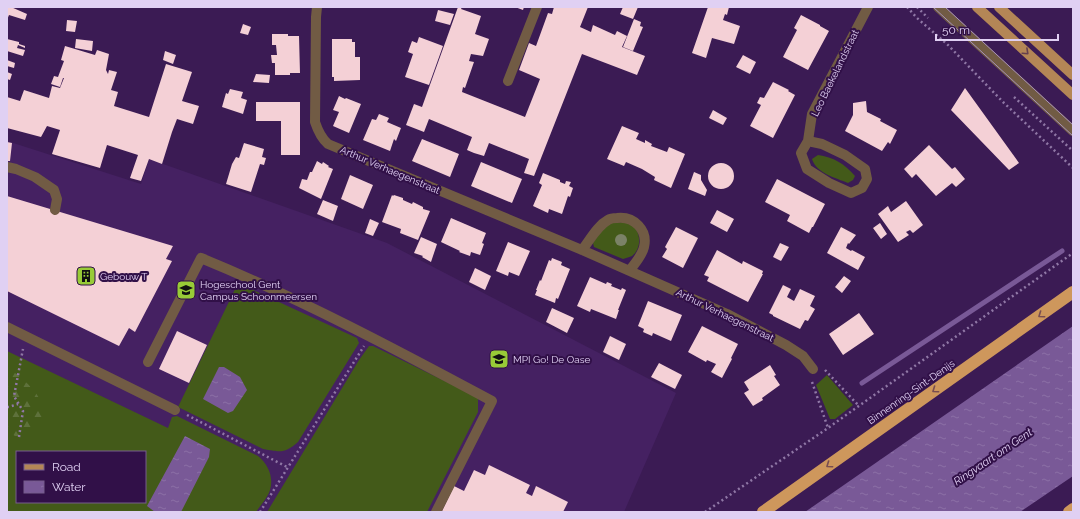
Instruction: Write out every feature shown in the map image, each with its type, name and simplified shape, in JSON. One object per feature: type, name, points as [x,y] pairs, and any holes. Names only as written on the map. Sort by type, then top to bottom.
[{"type":"highway","name":"Binnenring-Sint-Denijs","points":[[763,512],[1073,292]]},
{"type":"highway","points":[[1069,512],[1073,509]]},
{"type":"main road","points":[[977,7],[1073,95]]},
{"type":"main road","points":[[999,7],[1073,75]]},
{"type":"street","name":"Arthur Verhaegenstraat","points":[[317,7],[315,122],[322,139],[328,144],[630,270],[727,314],[786,344],[804,356],[813,369]]},
{"type":"street","points":[[508,82],[537,7]]},
{"type":"street","name":"Leo Baekelandstraat","points":[[808,141],[822,144],[845,155],[865,169],[867,179],[862,188],[851,193],[829,183],[807,169],[801,153],[808,141],[812,114],[868,7]]},
{"type":"street","points":[[938,7],[1073,131]]},
{"type":"street","points":[[7,167],[35,177],[54,190],[57,199],[55,210]]},
{"type":"street","points":[[582,250],[599,228],[609,219],[629,219],[642,229],[644,237],[642,254],[630,270]]},
{"type":"street","points":[[148,362],[202,258],[238,273],[370,336],[492,400],[436,512]]},
{"type":"street","points":[[7,327],[175,410]]},
{"type":"path","points":[[907,7],[917,18],[948,45],[1003,102],[1073,168]]},
{"type":"path","points":[[705,512],[828,428],[1073,253]]},
{"type":"path","points":[[260,512],[370,336]]},
{"type":"path","points":[[19,437],[23,411],[14,396],[21,358]]},
{"type":"path","points":[[828,428],[812,384],[813,369],[826,370],[859,406]]},
{"type":"path","points":[[7,407],[18,404]]},
{"type":"path","points":[[175,410],[287,467]]},
{"type":"shaded area","name":"Hogeschool Gent Campus Schoonmeersen","points":[[7,141],[141,184],[149,159],[387,243],[676,393],[624,512],[7,512]]},
{"type":"green space","points":[[818,155],[834,159],[843,165],[855,176],[853,180],[848,183],[832,177],[822,171],[814,164],[812,159]]},
{"type":"green space","points":[[612,222],[628,223],[636,229],[639,243],[636,252],[632,256],[623,259],[594,247],[593,243],[602,230]]},
{"type":"green space","points":[[238,283],[357,338],[359,343],[298,442],[286,450],[278,451],[263,449],[178,407]]},
{"type":"green space","points":[[369,346],[373,346],[478,398],[478,412],[427,512],[267,512],[359,360]]},
{"type":"green space","points":[[7,351],[168,428],[172,417],[177,416],[258,456],[265,463],[269,471],[271,476],[271,485],[269,493],[256,512],[7,512]]},
{"type":"green space","points":[[15,373],[36,393],[42,406],[43,413],[41,425],[34,432],[25,436],[15,436],[7,431],[7,375]]},
{"type":"green space","points":[[827,375],[853,405],[835,419],[830,419],[816,385]]},
{"type":"water","name":"Ringvaart om Gent","points":[[1073,326],[1073,476],[1020,512],[805,512]]},
{"type":"water","points":[[219,367],[224,367],[240,377],[247,390],[233,411],[228,413],[203,399]]},
{"type":"water","points":[[185,436],[210,449],[209,457],[181,512],[155,512],[147,506]]},
{"type":"building","points":[[7,7],[11,7],[27,14],[25,20],[9,15],[7,20]]},
{"type":"building","points":[[458,7],[462,7],[461,9],[481,16],[475,34],[489,39],[483,56],[471,54],[469,61],[474,62],[465,88],[463,87],[462,92],[525,117],[540,79],[519,70],[529,43],[536,46],[548,13],[552,14],[554,7],[588,7],[580,27],[591,32],[593,25],[615,35],[617,31],[627,36],[622,47],[645,56],[637,75],[582,54],[534,176],[524,173],[529,159],[489,143],[484,156],[474,153],[467,150],[472,137],[429,119],[424,132],[406,125],[414,104],[422,107]]},
{"type":"building","points":[[515,7],[524,7],[523,10]]},
{"type":"building","points":[[623,7],[638,7],[633,19],[620,14]]},
{"type":"building","points":[[708,7],[729,7],[727,15],[725,14],[723,20],[740,26],[734,44],[712,38],[706,58],[692,53]]},
{"type":"building","points":[[438,10],[454,14],[450,25],[435,21]]},
{"type":"building","points":[[801,15],[829,31],[808,70],[783,57],[797,30],[794,28]]},
{"type":"building","points":[[634,19],[641,22],[640,26],[643,27],[633,51],[623,47]]},
{"type":"building","points":[[67,20],[77,21],[75,32],[66,31]]},
{"type":"building","points":[[243,24],[251,27],[248,35],[240,33]]},
{"type":"building","points":[[272,34],[299,36],[300,73],[275,75],[275,63],[272,63],[271,55],[277,55],[276,45],[272,45]]},
{"type":"building","points":[[419,37],[443,46],[429,85],[405,77],[413,54],[408,52],[412,41],[417,43]]},
{"type":"building","points":[[7,39],[19,42],[19,44],[25,46],[25,48],[18,45],[17,48],[25,50],[23,56],[7,51]]},
{"type":"building","points":[[76,39],[93,41],[92,51],[75,48]]},
{"type":"building","points":[[332,39],[352,39],[352,42],[355,42],[355,57],[360,57],[360,80],[334,81],[334,77],[332,77]]},
{"type":"building","points":[[65,46],[95,55],[97,50],[109,54],[106,70],[108,74],[109,70],[117,72],[111,90],[118,92],[114,106],[149,117],[166,64],[192,72],[182,101],[199,106],[193,124],[177,119],[162,164],[149,159],[141,181],[130,178],[138,155],[107,145],[100,168],[52,154],[60,130],[47,126],[41,137],[7,128],[7,97],[20,101],[24,90],[49,98],[52,86],[60,88],[64,78],[60,87],[51,84],[54,76],[58,77],[64,61],[61,60]]},
{"type":"building","points":[[165,51],[176,55],[173,64],[163,60]]},
{"type":"building","points":[[743,55],[756,62],[750,74],[736,67]]},
{"type":"building","points":[[7,60],[15,63],[14,68],[7,66]]},
{"type":"building","points":[[7,72],[12,74],[10,80],[7,79]]},
{"type":"building","points":[[256,74],[270,75],[269,83],[253,82]]},
{"type":"building","points":[[773,82],[789,90],[788,91],[795,95],[773,138],[750,126],[761,105],[757,103],[760,97],[764,98]]},
{"type":"building","points":[[965,88],[1019,163],[1009,170],[951,110]]},
{"type":"building","points":[[230,89],[243,92],[241,98],[247,100],[243,114],[222,107],[226,93],[228,94]]},
{"type":"building","points":[[339,96],[361,104],[349,133],[333,126],[339,112],[333,110]]},
{"type":"building","points":[[866,101],[867,112],[881,119],[880,121],[897,130],[890,144],[888,142],[882,151],[845,131],[853,115],[853,103]]},
{"type":"building","points":[[256,102],[300,102],[300,155],[281,155],[281,121],[256,121]]},
{"type":"building","points":[[713,110],[727,118],[723,125],[709,118]]},
{"type":"building","points":[[379,114],[389,118],[387,122],[401,128],[396,141],[394,139],[390,151],[363,140],[372,119],[376,120]]},
{"type":"building","points":[[622,126],[639,133],[636,139],[645,143],[645,140],[652,144],[651,146],[667,152],[669,147],[685,154],[671,188],[654,180],[655,177],[642,169],[626,162],[624,166],[607,159]]},
{"type":"building","points":[[422,139],[459,154],[450,177],[412,161]]},
{"type":"building","points":[[7,142],[12,143],[10,161],[7,161]]},
{"type":"building","points":[[244,143],[264,149],[262,157],[266,158],[264,165],[260,164],[251,192],[226,184],[232,164],[236,157],[239,158]]},
{"type":"building","points":[[929,145],[952,169],[955,167],[965,179],[956,187],[952,183],[936,196],[916,174],[912,178],[904,169]]},
{"type":"building","points":[[317,161],[322,164],[323,162],[329,166],[328,167],[333,169],[321,199],[299,188],[302,179],[307,180]]},
{"type":"building","points":[[481,162],[522,179],[512,203],[471,186]]},
{"type":"building","points":[[721,163],[730,167],[734,176],[730,185],[721,189],[712,185],[708,176],[712,167]]},
{"type":"building","points":[[694,172],[701,175],[701,180],[707,190],[705,196],[688,189]]},
{"type":"building","points":[[543,173],[560,180],[560,182],[565,184],[566,181],[571,182],[569,186],[573,188],[570,197],[568,196],[562,214],[549,209],[548,213],[533,206],[542,185],[539,183]]},
{"type":"building","points":[[350,175],[373,185],[363,209],[341,199]]},
{"type":"building","points":[[777,179],[825,204],[809,233],[787,221],[790,215],[765,202]]},
{"type":"building","points":[[392,195],[403,198],[403,200],[412,204],[413,202],[423,207],[423,209],[430,211],[418,240],[400,233],[401,229],[382,222]]},
{"type":"building","name":"Gebouw T","points":[[7,196],[173,246],[166,259],[172,261],[135,332],[129,328],[119,346],[7,291]]},
{"type":"building","points":[[323,200],[338,206],[333,221],[317,214]]},
{"type":"building","points":[[906,201],[923,225],[913,233],[910,230],[906,232],[909,235],[898,242],[878,214],[888,206],[891,212]]},
{"type":"building","points":[[717,210],[734,219],[727,232],[710,223]]},
{"type":"building","points":[[451,218],[486,233],[482,243],[484,244],[480,255],[471,252],[470,256],[441,242]]},
{"type":"building","points":[[370,219],[379,223],[373,236],[365,233]]},
{"type":"building","points":[[880,223],[887,234],[881,239],[873,228]]},
{"type":"building","points":[[676,227],[698,238],[683,268],[662,257],[667,249],[665,247]]},
{"type":"building","points":[[841,227],[856,235],[849,244],[848,243],[846,248],[865,257],[858,270],[827,253]]},
{"type":"building","points":[[421,237],[437,244],[431,262],[422,257],[423,256],[414,253]]},
{"type":"building","points":[[508,242],[530,251],[519,276],[509,272],[508,276],[496,271]]},
{"type":"building","points":[[780,243],[789,247],[781,261],[773,257]]},
{"type":"building","points":[[717,250],[742,264],[743,261],[763,271],[763,274],[748,302],[707,281],[709,277],[704,275]]},
{"type":"building","points":[[552,258],[562,262],[561,265],[570,269],[555,303],[535,295],[549,260],[551,261]]},
{"type":"building","points":[[475,268],[491,276],[485,290],[469,282]]},
{"type":"building","points":[[844,276],[851,281],[842,293],[835,287]]},
{"type":"building","points":[[590,277],[606,284],[607,282],[612,284],[611,286],[621,290],[622,288],[626,290],[616,319],[591,309],[590,312],[577,306]]},
{"type":"building","points":[[783,285],[791,289],[787,297],[794,301],[800,289],[815,296],[810,306],[815,309],[808,321],[805,320],[800,329],[769,313]]},
{"type":"building","points":[[648,301],[682,315],[671,341],[653,333],[652,336],[643,332],[644,329],[638,326]]},
{"type":"building","points":[[552,308],[574,318],[567,333],[546,322]]},
{"type":"building","points":[[859,313],[874,334],[843,355],[829,334]]},
{"type":"building","points":[[702,326],[738,344],[722,378],[711,372],[716,364],[707,360],[706,362],[688,352]]},
{"type":"building","points":[[177,331],[207,345],[189,383],[159,369]]},
{"type":"building","points":[[610,336],[626,344],[619,360],[603,352]]},
{"type":"building","points":[[659,363],[682,375],[675,389],[651,377]]},
{"type":"building","points":[[770,365],[776,375],[774,376],[780,385],[762,398],[763,400],[753,406],[744,393],[749,390],[744,382]]},
{"type":"building","points":[[489,465],[530,485],[526,493],[532,496],[536,486],[568,502],[563,512],[442,511],[454,486],[464,491],[474,470],[485,475]]},
{"type":"waterway","points":[[862,383],[1062,251]]},
{"type":"tram line","points":[[933,7],[1073,136]]},
{"type":"tram line","points":[[945,7],[1073,125]]},
{"type":"place","name":"Gebouw T","points":[[86,276]]},
{"type":"place","name":"Hogeschool Gent Campus Schoonmeersen","points":[[186,290]]},
{"type":"place","name":"MPI Go! De Oase","points":[[499,359]]}]
